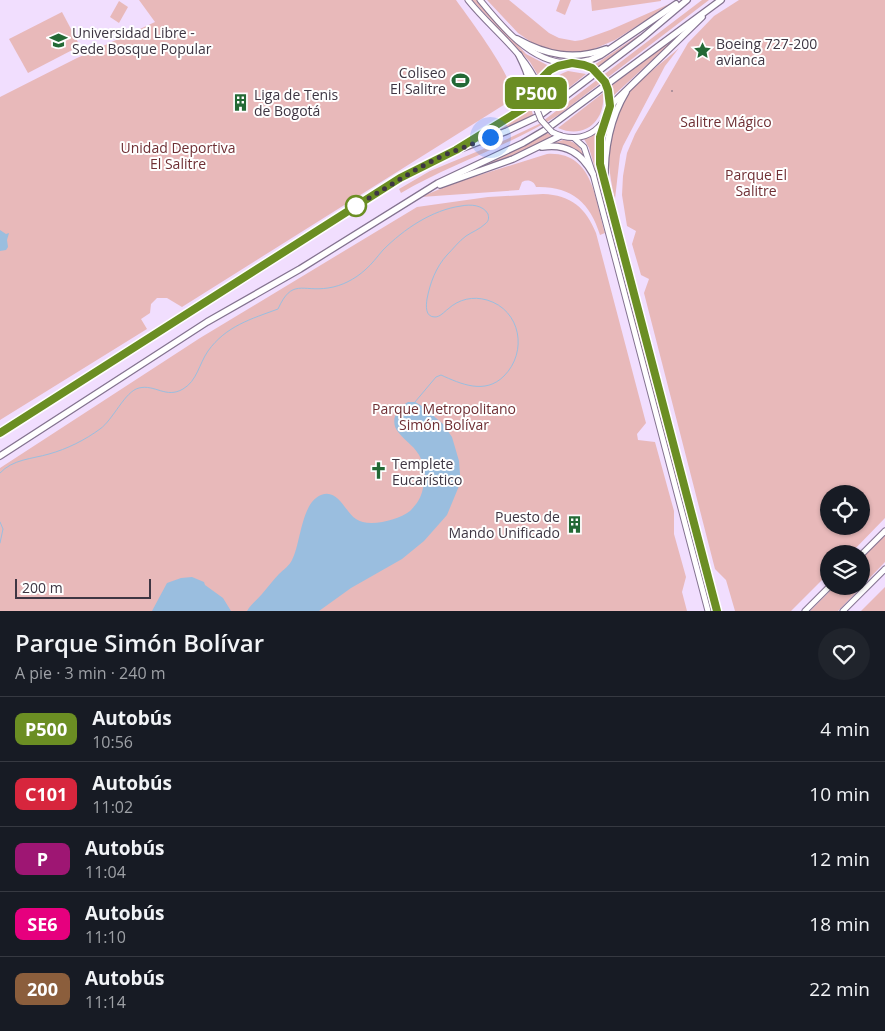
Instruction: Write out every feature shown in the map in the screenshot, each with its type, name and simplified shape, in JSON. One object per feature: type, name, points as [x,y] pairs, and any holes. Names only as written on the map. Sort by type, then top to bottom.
[{"type":"main road","points":[[468,0],[531,69],[538,85]]},
{"type":"main road","points":[[480,0],[516,39],[541,58],[567,64]]},
{"type":"main road","points":[[604,120],[591,133],[574,138],[560,136],[552,132],[541,120],[535,106],[535,95],[538,85],[550,70],[567,64],[596,58],[685,0]]},
{"type":"main road","points":[[456,150],[507,131],[538,116],[642,38],[685,0]]},
{"type":"main road","points":[[0,456],[207,322],[300,268],[426,190],[450,176],[523,143],[545,130],[721,0]]},
{"type":"main road","points":[[714,6],[610,106],[600,137],[599,156],[717,611]]},
{"type":"main road","points":[[516,39],[540,50],[568,56],[593,54],[618,44]]},
{"type":"main road","points":[[516,113],[526,99],[530,83],[527,70],[519,56]]},
{"type":"main road","points":[[575,63],[592,68],[605,82],[610,106]]},
{"type":"main road","points":[[605,184],[605,158],[609,131],[618,107],[630,86]]},
{"type":"main road","points":[[0,433],[400,178],[456,150],[516,113],[528,104],[535,95]]},
{"type":"main road","points":[[426,190],[513,159],[560,136]]},
{"type":"main road","points":[[574,138],[584,147],[593,174],[708,611]]},
{"type":"main road","points":[[535,148],[556,146],[571,150],[581,156],[593,174]]},
{"type":"main road","points":[[642,358],[650,356]]},
{"type":"main road","points":[[870,546],[885,531]]},
{"type":"main road","points":[[843,611],[885,569]]},
{"type":"main road","points":[[805,611],[821,595]]},
{"type":"green space","name":"Unidad Deportiva El Salitre","points":[[139,0],[456,0],[500,64],[512,90],[513,99],[182,307],[167,298],[157,298],[151,304],[150,313],[141,319],[147,329],[0,420],[0,97],[77,58],[155,22]]},
{"type":"green space","points":[[472,0],[477,0],[526,54],[549,66],[539,77],[530,62]]},
{"type":"green space","points":[[487,0],[509,0],[549,33],[559,38],[575,41],[610,30],[676,1],[615,40],[587,52],[576,53],[556,51],[534,44],[518,33]]},
{"type":"green space","points":[[560,0],[571,0],[565,15],[556,11]]},
{"type":"green space","points":[[591,0],[661,0],[661,1],[592,11]]},
{"type":"green space","points":[[702,0],[709,0],[560,114],[521,136],[440,172],[401,193],[399,189],[430,171],[539,124]]},
{"type":"green space","name":"Parque El Salitre","points":[[739,0],[885,0],[885,518],[870,533],[870,485],[820,485],[820,535],[868,535],[859,545],[820,545],[820,582],[791,611],[735,611],[726,580],[715,569],[644,293],[649,279],[641,275],[632,244],[636,231],[627,226],[622,195],[627,153],[635,134],[688,43],[714,16]]},
{"type":"green space","points":[[119,1],[128,7],[119,23],[110,17]]},
{"type":"green space","points":[[62,12],[80,46],[28,73],[9,39]]},
{"type":"green space","points":[[687,28],[613,96],[611,86]]},
{"type":"green space","points":[[645,31],[596,70],[591,67]]},
{"type":"green space","points":[[679,48],[665,66],[623,146],[620,155],[615,199],[609,150],[621,106],[637,84]]},
{"type":"green space","points":[[568,71],[586,74],[544,108],[546,90],[549,85],[557,77]]},
{"type":"green space","points":[[603,93],[601,112],[592,125],[577,131],[558,128]]},
{"type":"green space","points":[[531,108],[533,115],[480,139]]},
{"type":"green space","points":[[547,133],[553,136],[501,161],[472,170],[525,145]]},
{"type":"green space","points":[[595,134],[596,162],[714,611],[711,611],[648,376],[605,205],[589,148],[584,139]]},
{"type":"green space","points":[[563,140],[576,144],[584,156],[564,144],[551,144]]},
{"type":"green space","points":[[547,154],[562,155],[574,160],[583,169],[590,180],[605,233],[600,235],[591,213],[577,198],[559,189],[536,187],[534,183],[529,181],[522,182],[519,190],[421,197],[454,183]]},
{"type":"green space","name":"Parque Metropolitano Simón Bolívar","points":[[543,194],[562,197],[576,205],[587,216],[596,233],[646,423],[637,434],[638,440],[655,442],[674,511],[674,534],[686,577],[682,592],[687,611],[0,611],[0,468],[200,338],[417,207],[488,197]]},
{"type":"green space","points":[[885,535],[885,562],[870,578],[870,550]]},
{"type":"green space","points":[[885,587],[885,611],[861,611]]},
{"type":"green space","points":[[826,595],[853,595],[838,611],[810,611]]},
{"type":"water","points":[[0,230],[6,234],[9,233],[8,247],[6,250],[0,251]]},
{"type":"water","points":[[408,402],[415,402],[422,406],[443,424],[452,437],[459,461],[460,474],[459,486],[447,515],[424,541],[402,559],[351,588],[319,611],[247,611],[291,562],[305,515],[314,499],[321,495],[332,495],[341,502],[352,516],[361,522],[368,523],[391,520],[405,514],[415,506],[423,488],[424,466],[416,451],[399,433],[394,424],[397,412]]},
{"type":"water","points":[[192,577],[204,582],[205,585],[223,598],[231,611],[152,611],[167,583],[181,578]]},
{"type":"waterway","points":[[0,473],[17,462],[56,452],[88,437],[105,425],[134,390],[145,387],[166,392],[177,392],[188,386],[215,342],[240,324],[278,309],[283,299],[293,290],[298,288],[328,288],[343,284],[361,273],[391,242],[429,216],[461,206],[480,207],[488,214],[488,221],[461,240],[440,265],[430,287],[427,311],[432,317],[437,317],[457,303],[471,298],[487,300],[498,305],[514,322],[518,344],[516,355],[512,366],[497,382],[489,385],[473,386],[441,375],[436,377],[415,402]]},
{"type":"waterway","points":[[0,522],[3,529],[0,543]]},
{"type":"bus line","name":"P500","points":[[0,433],[400,178],[456,150],[524,108],[535,95],[543,77],[550,70],[567,64],[584,65],[592,68],[599,74],[605,82],[610,98],[610,106],[601,130],[599,146],[600,164],[717,611]]},
{"type":"place","name":"Universidad Libre - Sede Bosque Popular","points":[[58,40]]},
{"type":"place","name":"Boeing 727-200 avianca","points":[[702,51]]},
{"type":"place","name":"Coliseo El Salitre","points":[[460,80]]},
{"type":"place","name":"Liga de Tenis de Bogotá","points":[[240,102]]},
{"type":"place","name":"Templete Eucarístico","points":[[378,471]]},
{"type":"place","name":"Puesto de Mando Unificado","points":[[574,524]]},
{"type":"route","points":[[356,206],[351,209],[400,178],[442,156],[490,137]]},
{"type":"park label","name":"Salitre Mágico","points":[[726,121]]}]
